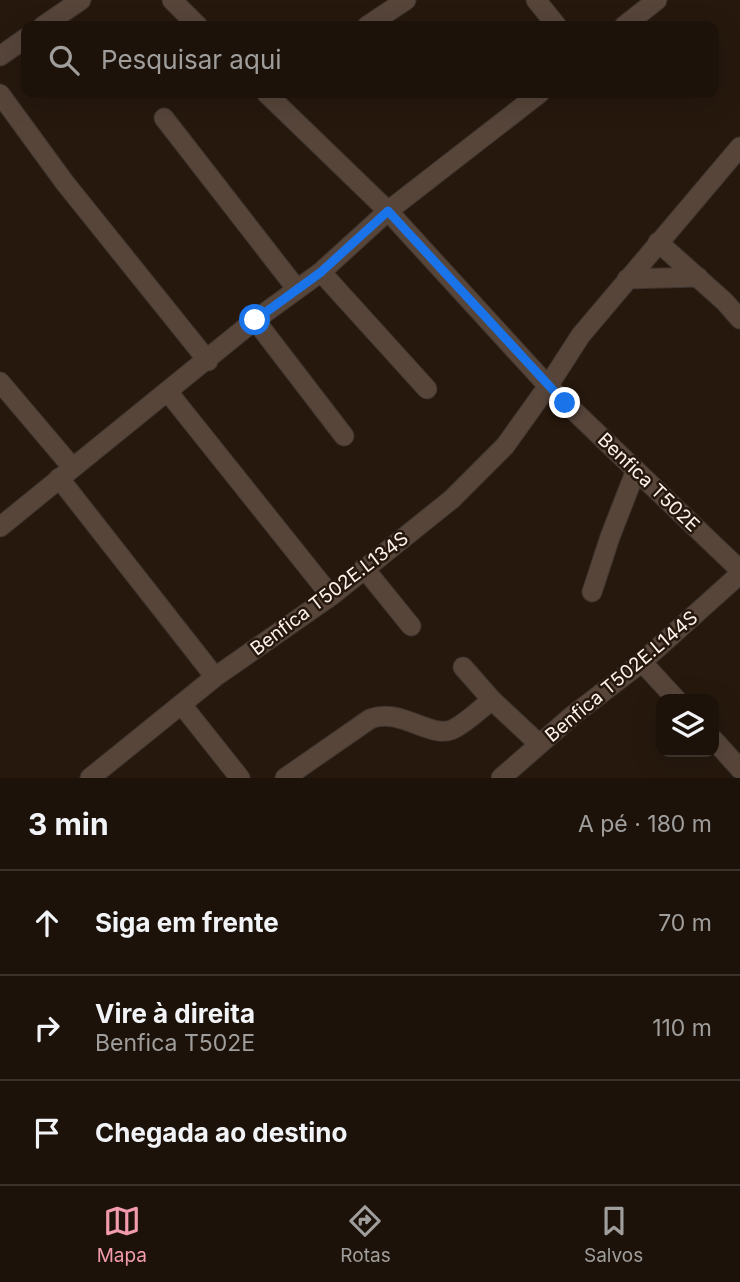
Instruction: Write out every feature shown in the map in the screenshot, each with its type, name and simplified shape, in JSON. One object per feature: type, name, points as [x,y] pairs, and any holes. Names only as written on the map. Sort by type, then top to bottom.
[{"type":"street","points":[[50,21],[81,0]]},
{"type":"street","points":[[172,0],[193,21]]},
{"type":"street","points":[[374,21],[406,0]]},
{"type":"street","points":[[536,0],[553,21]]},
{"type":"street","points":[[630,21],[654,1]]},
{"type":"street","points":[[0,56],[21,41]]},
{"type":"street","name":"Benfica T502E","points":[[273,98],[388,211],[548,386],[740,572]]},
{"type":"street","points":[[0,527],[65,472],[208,361],[255,320],[321,272],[388,211],[534,98]]},
{"type":"street","points":[[2,100],[208,361]]},
{"type":"street","points":[[164,118],[296,288]]},
{"type":"street","name":"Benfica T502E.L134S","points":[[90,778],[215,677],[331,596],[452,499],[505,446],[581,335],[740,146]]},
{"type":"street","points":[[658,242],[740,319]]},
{"type":"street","points":[[321,272],[427,389]]},
{"type":"street","points":[[627,279],[698,277]]},
{"type":"street","points":[[255,320],[344,436]]},
{"type":"street","points":[[0,382],[215,677]]},
{"type":"street","points":[[168,393],[331,596]]},
{"type":"street","points":[[592,592],[636,470]]},
{"type":"street","points":[[364,568],[411,625]]},
{"type":"street","name":"Benfica T502E.L144S","points":[[501,778],[539,744],[642,662],[740,572]]},
{"type":"street","points":[[642,662],[671,694]]},
{"type":"street","points":[[463,667],[492,700],[539,744]]},
{"type":"street","points":[[285,778],[370,719],[383,713],[439,731],[451,730],[492,700]]},
{"type":"street","points":[[182,705],[240,778]]},
{"type":"street","points":[[719,746],[740,769]]},
{"type":"route","points":[[255,320],[321,272],[388,211],[565,403]]}]
